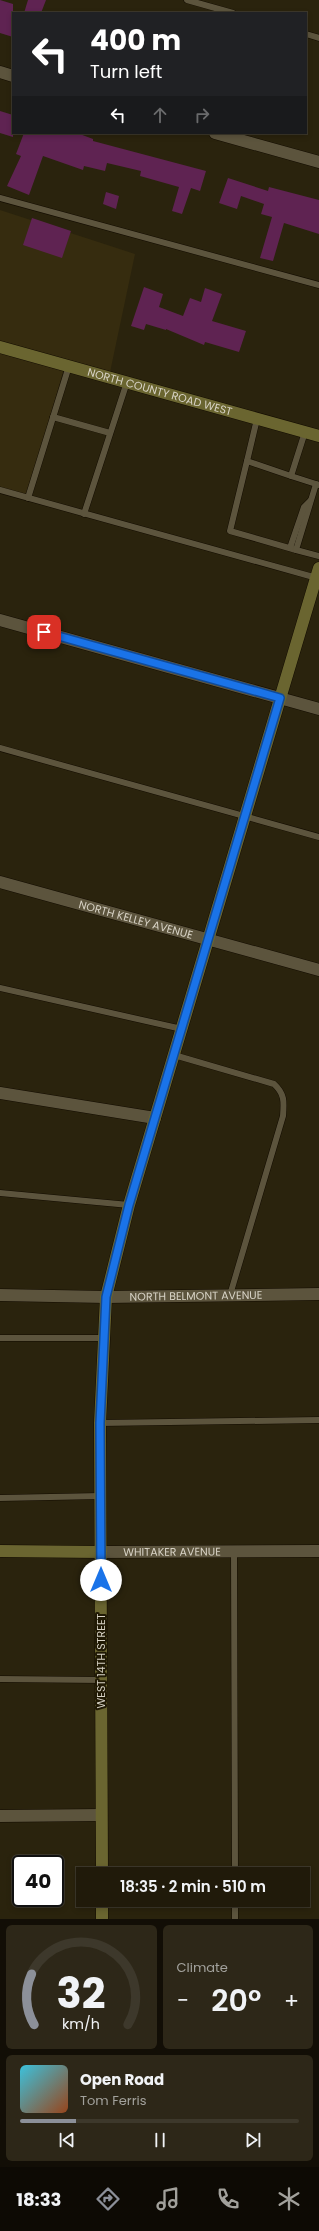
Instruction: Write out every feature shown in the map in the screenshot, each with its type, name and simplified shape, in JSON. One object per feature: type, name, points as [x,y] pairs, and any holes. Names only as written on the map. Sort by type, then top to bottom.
[{"type":"street","points":[[0,72],[12,76]]},
{"type":"street","points":[[219,134],[319,162]]},
{"type":"street","name":"NORTH COUNTY ROAD WEST","points":[[0,347],[319,436]]},
{"type":"street","name":"WEST 14TH STREET","points":[[102,1867],[100,1423],[106,1297],[129,1205],[318,574]]},
{"type":"street","points":[[0,620],[319,708]]},
{"type":"street","name":"NORTH KELLEY AVENUE","points":[[0,882],[319,970]]},
{"type":"street","points":[[0,1092],[155,1118]]},
{"type":"street","name":"NORTH BELMONT AVENUE","points":[[0,1295],[106,1297],[319,1294]]},
{"type":"street","name":"WHITAKER AVENUE","points":[[0,1551],[319,1551]]},
{"type":"street","points":[[0,1816],[102,1815]]},
{"type":"street","points":[[102,1907],[102,1919]]},
{"type":"lane","points":[[187,0],[229,12]]},
{"type":"lane","points":[[307,34],[319,38]]},
{"type":"lane","points":[[0,198],[319,285]]},
{"type":"lane","points":[[28,498],[69,366]]},
{"type":"lane","points":[[84,514],[127,382]]},
{"type":"lane","points":[[53,417],[110,433]]},
{"type":"lane","points":[[258,419],[230,531],[319,556]]},
{"type":"lane","points":[[291,476],[306,432]]},
{"type":"lane","points":[[247,461],[318,485],[293,549]]},
{"type":"lane","points":[[0,490],[84,514],[318,574]]},
{"type":"lane","points":[[0,748],[319,837]]},
{"type":"lane","points":[[0,988],[182,1029]]},
{"type":"lane","points":[[174,1055],[274,1084],[280,1089],[285,1098],[283,1116],[230,1295]]},
{"type":"lane","points":[[0,1193],[129,1205]]},
{"type":"lane","points":[[0,1338],[104,1338]]},
{"type":"lane","points":[[100,1423],[319,1420]]},
{"type":"lane","points":[[0,1498],[101,1496]]},
{"type":"lane","points":[[234,1552],[235,1867]]},
{"type":"lane","points":[[0,1679],[101,1680]]},
{"type":"lane","points":[[235,1907],[235,1919]]},
{"type":"shaded area","points":[[0,210],[135,254],[109,377],[65,365],[27,496],[0,488]]},
{"type":"building","points":[[0,0],[13,4],[13,12],[12,37],[0,33]]},
{"type":"building","points":[[28,0],[46,0],[41,12],[24,12]]},
{"type":"building","points":[[0,111],[12,115],[13,137],[0,133]]},
{"type":"building","points":[[24,134],[80,134],[93,139],[93,141],[206,171],[200,191],[191,188],[182,214],[172,211],[179,187],[140,176],[141,171],[107,163],[105,171],[84,166],[83,170],[43,156],[29,195],[7,186],[21,156],[16,154]]},
{"type":"building","points":[[228,178],[268,191],[269,187],[319,200],[319,234],[284,223],[273,261],[260,258],[272,217],[261,214],[264,204],[241,196],[237,209],[219,203]]},
{"type":"building","points":[[106,192],[119,196],[116,209],[103,204]]},
{"type":"building","points":[[32,218],[71,231],[62,258],[23,245]]},
{"type":"building","points":[[144,287],[163,294],[159,307],[183,316],[190,298],[201,302],[205,288],[222,294],[212,321],[246,331],[239,352],[205,342],[204,345],[166,329],[146,324],[144,330],[131,326]]},
{"type":"route","points":[[44,632],[280,698],[129,1205],[106,1297],[100,1423],[101,1580]]}]
